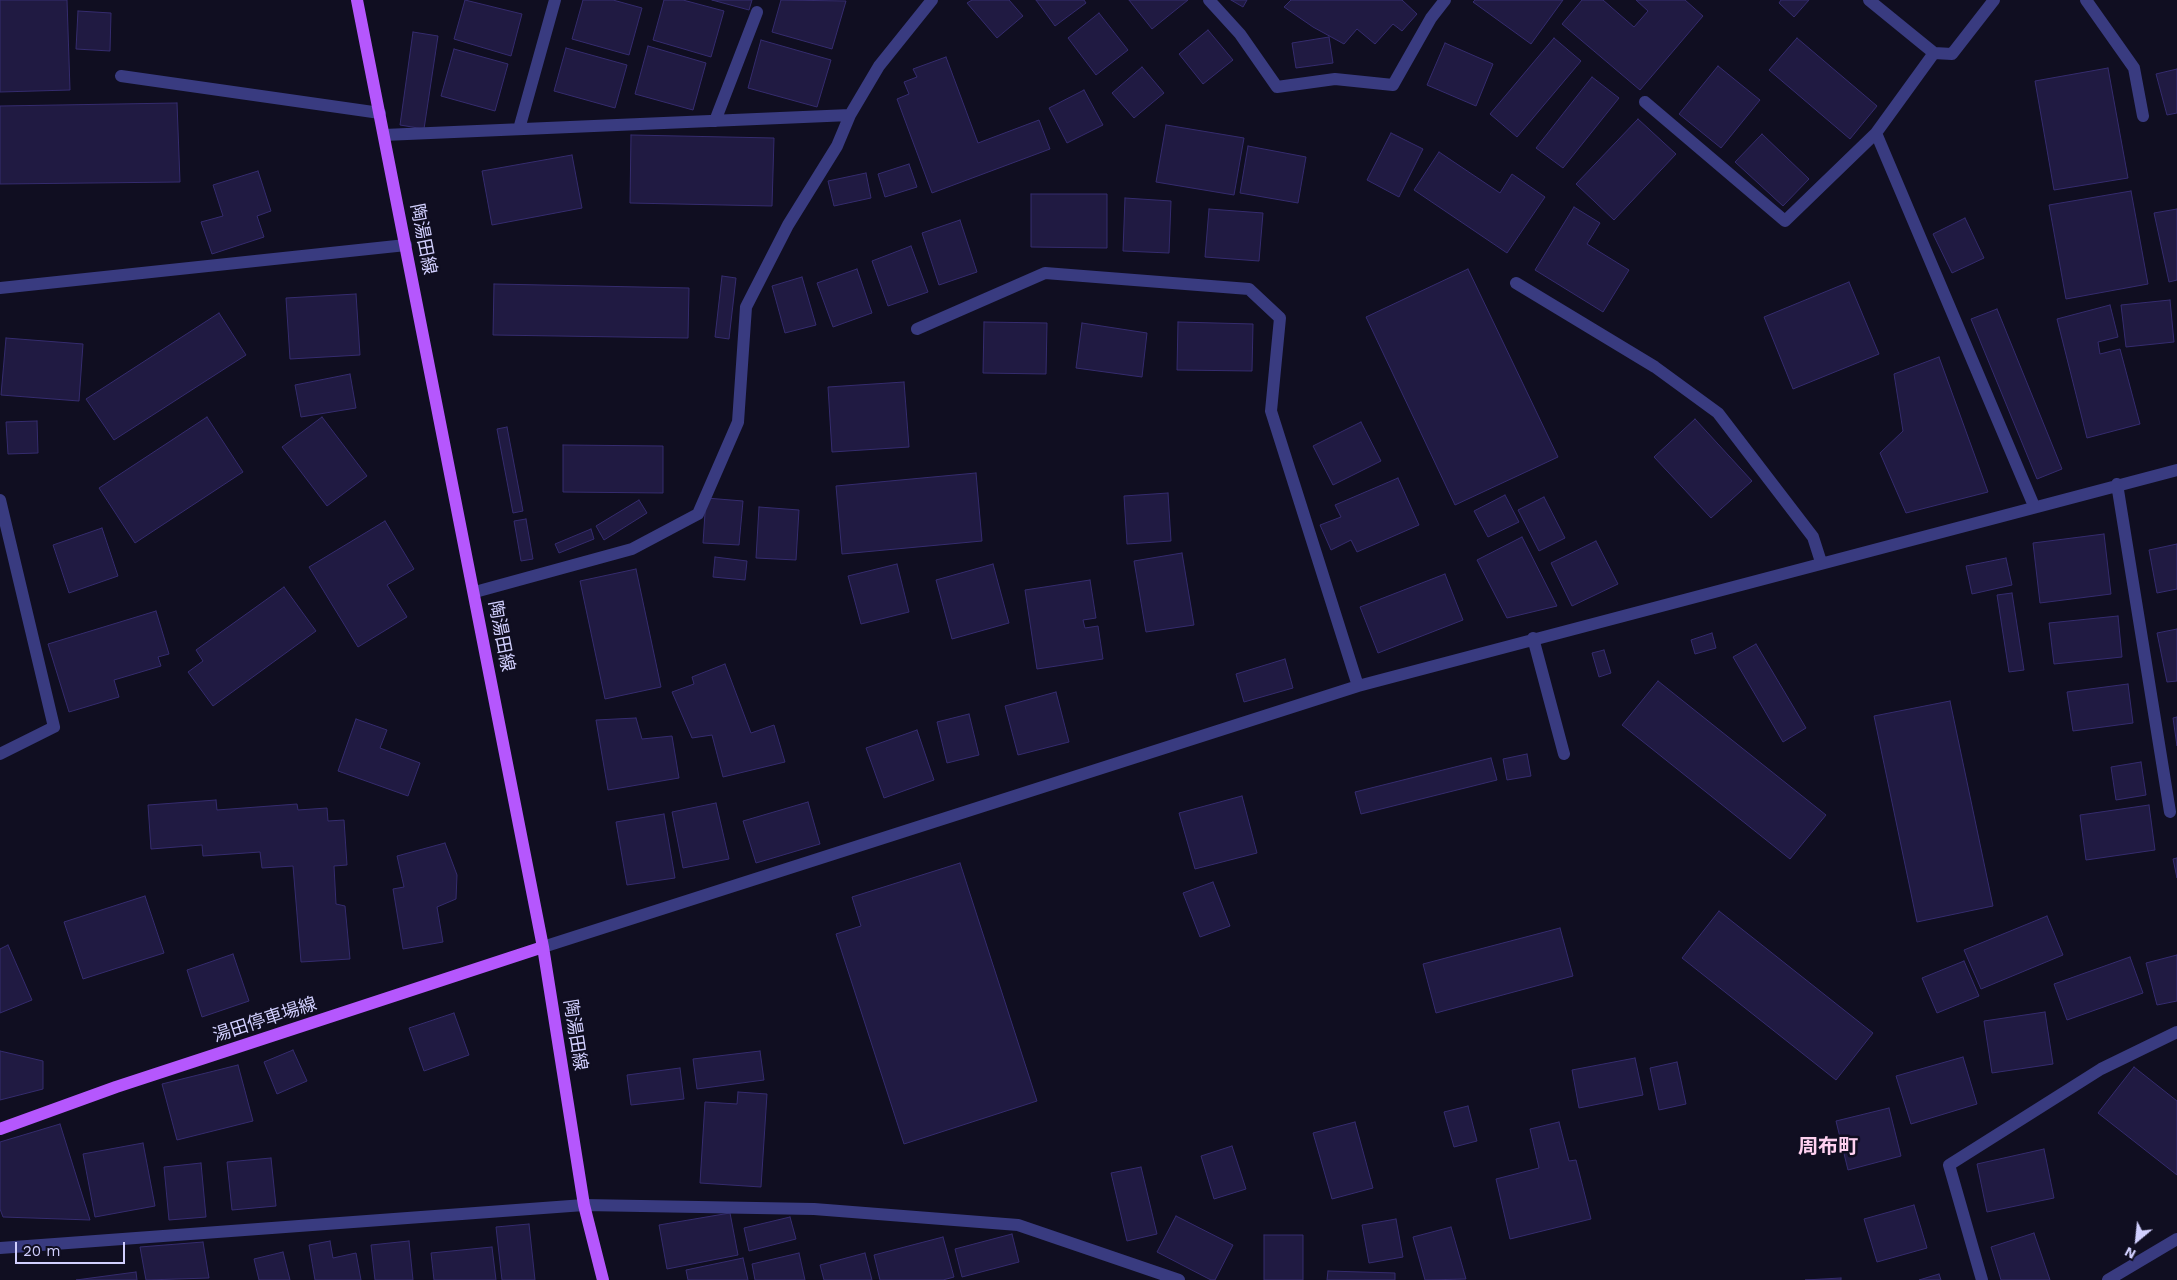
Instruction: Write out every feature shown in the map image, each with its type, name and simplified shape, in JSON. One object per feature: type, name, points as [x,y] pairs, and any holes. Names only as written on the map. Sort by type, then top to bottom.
[{"type":"main road","name":"陶湯田線","points":[[357,0],[475,592],[543,947],[584,1205],[603,1280]]},
{"type":"main road","name":"湯田停車場線","points":[[0,1129],[116,1087],[543,947]]},
{"type":"street","points":[[519,129],[555,0]]},
{"type":"street","points":[[475,592],[632,549],[698,514],[738,422],[746,307],[788,225],[837,146],[850,115],[879,66],[932,0]]},
{"type":"street","points":[[1209,0],[1240,34],[1277,87],[1335,79],[1393,85],[1431,18],[1445,0]]},
{"type":"street","points":[[1869,0],[1934,53],[1952,54],[1994,0]]},
{"type":"street","points":[[2086,0],[2134,68],[2143,116]]},
{"type":"street","points":[[715,121],[757,12]]},
{"type":"street","points":[[1645,102],[1785,221],[1876,133],[1934,53]]},
{"type":"street","points":[[121,76],[380,113]]},
{"type":"street","points":[[384,135],[850,115]]},
{"type":"street","points":[[1876,133],[2034,506]]},
{"type":"street","points":[[0,288],[406,245]]},
{"type":"street","points":[[917,329],[1045,273],[1249,289],[1280,318],[1271,411],[1358,686]]},
{"type":"street","points":[[1516,283],[1655,367],[1718,413],[1813,537],[1821,562]]},
{"type":"street","points":[[543,947],[1358,686],[1821,562],[2177,470]]},
{"type":"street","points":[[2117,484],[2170,812]]},
{"type":"street","points":[[0,500],[54,727],[0,754]]},
{"type":"street","points":[[1533,638],[1564,754]]},
{"type":"street","points":[[1982,1280],[1949,1165],[2101,1069],[2177,1032]]},
{"type":"street","points":[[0,1248],[584,1205],[814,1209],[1018,1224],[1179,1280]]},
{"type":"street","points":[[2108,1280],[2177,1239]]},
{"type":"building","points":[[0,0],[67,0],[70,90],[0,92]]},
{"type":"building","points":[[465,0],[522,14],[511,56],[454,39]]},
{"type":"building","points":[[583,0],[613,0],[642,8],[629,55],[572,39]]},
{"type":"building","points":[[664,0],[683,0],[724,11],[711,57],[653,40]]},
{"type":"building","points":[[712,0],[752,0],[749,10]]},
{"type":"building","points":[[781,0],[846,1],[832,49],[772,32]]},
{"type":"building","points":[[972,0],[1009,0],[1023,16],[997,38],[967,3]]},
{"type":"building","points":[[1036,0],[1084,0],[1086,3],[1055,26]]},
{"type":"building","points":[[1129,0],[1188,0],[1152,29]]},
{"type":"building","points":[[1231,0],[1247,0],[1243,7]]},
{"type":"building","points":[[1291,0],[1402,0],[1417,14],[1402,31],[1393,24],[1375,44],[1357,29],[1344,44],[1313,27],[1284,7]]},
{"type":"building","points":[[1475,0],[1563,0],[1531,44],[1473,2]]},
{"type":"building","points":[[1582,0],[1603,0],[1634,27],[1648,11],[1636,0],[1685,0],[1703,16],[1640,90],[1562,24]]},
{"type":"building","points":[[1781,0],[1809,0],[1794,17],[1779,3]]},
{"type":"building","points":[[78,11],[111,13],[110,51],[76,49]]},
{"type":"building","points":[[1099,13],[1128,50],[1096,75],[1068,38]]},
{"type":"building","points":[[1208,30],[1233,60],[1203,84],[1179,54]]},
{"type":"building","points":[[413,32],[438,36],[424,129],[400,125]]},
{"type":"building","points":[[1329,37],[1333,63],[1296,68],[1292,43]]},
{"type":"building","points":[[1554,38],[1581,61],[1517,137],[1490,114]]},
{"type":"building","points":[[1797,38],[1877,106],[1850,139],[1769,70]]},
{"type":"building","points":[[761,40],[831,60],[817,107],[748,88]]},
{"type":"building","points":[[1445,43],[1493,64],[1476,106],[1427,85]]},
{"type":"building","points":[[648,46],[706,63],[693,110],[635,94]]},
{"type":"building","points":[[566,48],[627,65],[615,108],[554,91]]},
{"type":"building","points":[[454,49],[508,64],[495,111],[441,96]]},
{"type":"building","points":[[946,57],[978,143],[1039,120],[1050,149],[932,193],[897,99],[909,94],[904,82],[917,77],[913,69]]},
{"type":"building","points":[[1718,66],[1760,100],[1721,148],[1679,114]]},
{"type":"building","points":[[1142,67],[1164,93],[1134,118],[1112,93]]},
{"type":"building","points":[[2108,68],[2128,178],[2054,190],[2035,81]]},
{"type":"building","points":[[2177,69],[2177,113],[2167,115],[2156,74]]},
{"type":"building","points":[[1592,77],[1619,98],[1563,168],[1536,148]]},
{"type":"building","points":[[1084,90],[1103,125],[1067,143],[1049,108]]},
{"type":"building","points":[[177,103],[180,182],[0,184],[0,106]]},
{"type":"building","points":[[1638,119],[1676,154],[1614,220],[1576,184]]},
{"type":"building","points":[[1166,125],[1244,138],[1234,195],[1156,182]]},
{"type":"building","points":[[1391,133],[1423,149],[1399,197],[1367,180]]},
{"type":"building","points":[[1762,134],[1809,179],[1783,206],[1735,162]]},
{"type":"building","points":[[631,135],[774,138],[772,206],[630,203]]},
{"type":"building","points":[[1248,146],[1306,157],[1298,203],[1240,193]]},
{"type":"building","points":[[1439,152],[1500,193],[1512,174],[1545,197],[1507,253],[1414,190]]},
{"type":"building","points":[[572,155],[582,208],[492,225],[482,171]]},
{"type":"building","points":[[909,164],[917,187],[885,197],[878,174]]},
{"type":"building","points":[[258,171],[271,211],[257,216],[264,237],[212,254],[201,222],[223,216],[213,185]]},
{"type":"building","points":[[866,173],[871,198],[834,206],[828,181]]},
{"type":"building","points":[[2131,191],[2148,284],[2066,299],[2049,205]]},
{"type":"building","points":[[1031,194],[1107,194],[1107,248],[1031,247]]},
{"type":"building","points":[[1125,198],[1171,201],[1169,253],[1123,251]]},
{"type":"building","points":[[1574,207],[1600,223],[1587,244],[1629,270],[1603,312],[1535,270]]},
{"type":"building","points":[[1209,209],[1263,213],[1259,261],[1205,257]]},
{"type":"building","points":[[2177,209],[2177,280],[2169,282],[2154,213]]},
{"type":"building","points":[[1965,218],[1984,258],[1952,273],[1933,234]]},
{"type":"building","points":[[960,220],[977,272],[939,285],[922,233]]},
{"type":"building","points":[[911,246],[928,292],[888,306],[872,261]]},
{"type":"building","points":[[857,269],[872,313],[833,327],[817,283]]},
{"type":"building","points":[[1468,269],[1558,457],[1455,505],[1366,317]]},
{"type":"building","points":[[722,276],[736,278],[729,339],[715,337]]},
{"type":"building","points":[[802,277],[816,325],[785,333],[772,286]]},
{"type":"building","points":[[1849,282],[1879,354],[1793,389],[1764,317]]},
{"type":"building","points":[[494,284],[689,288],[688,338],[493,335]]},
{"type":"building","points":[[356,294],[360,355],[290,359],[286,298]]},
{"type":"building","points":[[2170,300],[2174,342],[2126,347],[2121,305]]},
{"type":"building","points":[[2110,305],[2118,337],[2098,342],[2100,354],[2120,349],[2140,424],[2087,438],[2057,319]]},
{"type":"building","points":[[1997,309],[2062,469],[2037,479],[1971,319]]},
{"type":"building","points":[[219,313],[246,355],[114,440],[86,399]]},
{"type":"building","points":[[984,322],[1047,323],[1046,374],[983,373]]},
{"type":"building","points":[[1178,322],[1253,324],[1252,371],[1177,370]]},
{"type":"building","points":[[1082,323],[1147,333],[1142,377],[1076,368]]},
{"type":"building","points":[[6,338],[83,344],[79,401],[1,395]]},
{"type":"building","points":[[1939,357],[1988,492],[1906,513],[1880,453],[1903,431],[1894,374]]},
{"type":"building","points":[[350,374],[356,408],[301,417],[295,385]]},
{"type":"building","points":[[904,382],[909,447],[832,452],[828,387]]},
{"type":"building","points":[[207,417],[243,472],[135,543],[99,488]]},
{"type":"building","points":[[322,417],[367,476],[327,506],[282,447]]},
{"type":"building","points":[[1695,419],[1752,481],[1711,518],[1654,457]]},
{"type":"building","points":[[37,421],[38,453],[8,454],[6,422]]},
{"type":"building","points":[[1361,422],[1381,461],[1333,485],[1313,446]]},
{"type":"building","points":[[507,427],[523,511],[513,513],[497,429]]},
{"type":"building","points":[[563,445],[663,446],[663,493],[563,492]]},
{"type":"building","points":[[976,473],[982,541],[842,554],[836,486]]},
{"type":"building","points":[[1398,478],[1419,525],[1357,552],[1351,540],[1331,550],[1320,525],[1341,517],[1335,505]]},
{"type":"building","points":[[1168,493],[1171,541],[1127,544],[1124,496]]},
{"type":"building","points":[[1505,495],[1519,522],[1488,537],[1474,511]]},
{"type":"building","points":[[1544,497],[1565,538],[1539,551],[1518,510]]},
{"type":"building","points":[[706,498],[743,501],[739,545],[703,543]]},
{"type":"building","points":[[639,500],[647,513],[604,540],[596,526]]},
{"type":"building","points":[[759,507],[799,510],[796,560],[756,558]]},
{"type":"building","points":[[526,519],[533,559],[521,561],[514,521]]},
{"type":"building","points":[[385,521],[414,569],[387,585],[407,617],[358,647],[309,567]]},
{"type":"building","points":[[102,528],[118,576],[69,593],[53,545]]},
{"type":"building","points":[[591,529],[594,539],[559,553],[555,544]]},
{"type":"building","points":[[2104,534],[2111,594],[2040,603],[2033,543]]},
{"type":"building","points":[[1522,537],[1557,606],[1507,618],[1477,560]]},
{"type":"building","points":[[1596,541],[1618,584],[1572,606],[1551,563]]},
{"type":"building","points":[[2177,544],[2177,589],[2157,593],[2149,550]]},
{"type":"building","points":[[1182,553],[1194,625],[1146,632],[1134,561]]},
{"type":"building","points":[[715,557],[747,561],[745,580],[713,577]]},
{"type":"building","points":[[2006,558],[2012,585],[1972,594],[1966,566]]},
{"type":"building","points":[[897,564],[909,612],[861,624],[848,576]]},
{"type":"building","points":[[993,564],[1009,623],[952,639],[936,580]]},
{"type":"building","points":[[636,569],[661,687],[605,699],[580,581]]},
{"type":"building","points":[[1445,574],[1463,620],[1378,653],[1360,607]]},
{"type":"building","points":[[1090,580],[1096,618],[1083,620],[1085,628],[1098,626],[1103,659],[1037,669],[1025,590]]},
{"type":"building","points":[[284,587],[316,631],[213,706],[188,672],[203,661],[196,650]]},
{"type":"building","points":[[2012,593],[2024,670],[2009,672],[1997,595]]},
{"type":"building","points":[[156,611],[169,654],[158,657],[161,666],[114,680],[119,697],[69,712],[48,644]]},
{"type":"building","points":[[2118,616],[2122,657],[2054,664],[2049,623]]},
{"type":"building","points":[[2177,629],[2177,681],[2167,682],[2157,633]]},
{"type":"building","points":[[1712,633],[1716,648],[1695,654],[1691,640]]},
{"type":"building","points":[[1756,644],[1806,728],[1783,742],[1733,657]]},
{"type":"building","points":[[1604,650],[1611,673],[1599,677],[1592,653]]},
{"type":"building","points":[[1285,659],[1293,688],[1244,702],[1236,674]]},
{"type":"building","points":[[725,664],[751,733],[774,725],[785,762],[723,777],[712,735],[692,738],[672,692],[694,684],[692,677]]},
{"type":"building","points":[[1658,681],[1826,815],[1790,859],[1622,725]]},
{"type":"building","points":[[2128,684],[2133,723],[2073,731],[2067,692]]},
{"type":"building","points":[[1056,692],[1069,742],[1018,755],[1005,706]]},
{"type":"building","points":[[1950,701],[1993,906],[1917,922],[1874,716]]},
{"type":"building","points":[[969,714],[979,755],[947,763],[937,722]]},
{"type":"building","points":[[2177,717],[2177,746],[2173,718]]},
{"type":"building","points":[[636,718],[642,739],[672,736],[679,778],[608,790],[596,720]]},
{"type":"building","points":[[356,719],[387,730],[380,748],[420,763],[408,796],[338,771]]},
{"type":"building","points":[[917,730],[934,780],[884,798],[866,748]]},
{"type":"building","points":[[1527,754],[1531,776],[1507,780],[1503,759]]},
{"type":"building","points":[[1491,758],[1497,780],[1361,814],[1355,792]]},
{"type":"building","points":[[2141,762],[2146,795],[2116,800],[2111,767]]},
{"type":"building","points":[[1242,796],[1257,853],[1195,869],[1179,813]]},
{"type":"building","points":[[216,800],[217,810],[297,804],[298,810],[327,808],[328,821],[344,820],[347,865],[334,866],[336,904],[345,906],[350,959],[301,962],[293,866],[262,868],[260,852],[203,856],[202,845],[151,849],[148,805]]},
{"type":"building","points":[[808,802],[820,844],[756,863],[743,821]]},
{"type":"building","points":[[716,803],[729,859],[683,868],[672,812]]},
{"type":"building","points":[[2149,805],[2155,850],[2086,860],[2080,815]]},
{"type":"building","points":[[664,814],[675,878],[627,885],[616,822]]},
{"type":"building","points":[[445,843],[457,875],[456,899],[437,907],[443,942],[403,949],[393,889],[404,887],[397,856]]},
{"type":"building","points":[[2177,858],[2177,878],[2173,859]]},
{"type":"building","points":[[960,863],[1037,1101],[904,1144],[836,934],[861,926],[852,897]]},
{"type":"building","points":[[1213,882],[1230,926],[1200,937],[1183,893]]},
{"type":"building","points":[[145,896],[164,953],[83,979],[64,922]]},
{"type":"building","points":[[1719,911],[1873,1033],[1836,1080],[1682,958]]},
{"type":"building","points":[[2047,916],[2063,955],[1981,989],[1964,950]]},
{"type":"building","points":[[1560,928],[1573,976],[1436,1013],[1423,964]]},
{"type":"building","points":[[8,945],[32,1000],[0,1013],[0,949]]},
{"type":"building","points":[[233,954],[249,1001],[202,1017],[187,970]]},
{"type":"building","points":[[2177,955],[2177,1001],[2157,1005],[2146,963]]},
{"type":"building","points":[[2130,957],[2143,993],[2067,1020],[2054,984]]},
{"type":"building","points":[[1964,961],[1979,996],[1937,1013],[1922,978]]},
{"type":"building","points":[[2045,1012],[2053,1064],[1992,1073],[1984,1021]]},
{"type":"building","points":[[454,1013],[469,1055],[424,1071],[409,1028]]},
{"type":"building","points":[[293,1050],[307,1081],[277,1094],[264,1062]]},
{"type":"building","points":[[0,1051],[43,1061],[43,1089],[0,1100]]},
{"type":"building","points":[[760,1051],[764,1080],[697,1089],[693,1059]]},
{"type":"building","points":[[1963,1057],[1977,1104],[1911,1124],[1896,1076]]},
{"type":"building","points":[[1635,1058],[1643,1095],[1579,1108],[1572,1070]]},
{"type":"building","points":[[1677,1062],[1686,1104],[1659,1110],[1650,1068]]},
{"type":"building","points":[[238,1065],[253,1121],[177,1140],[162,1084]]},
{"type":"building","points":[[2134,1067],[2177,1101],[2177,1175],[2098,1113]]},
{"type":"building","points":[[680,1068],[684,1099],[631,1105],[627,1075]]},
{"type":"building","points":[[738,1092],[767,1094],[761,1187],[700,1183],[705,1102],[737,1104]]},
{"type":"building","points":[[1468,1106],[1477,1141],[1454,1147],[1444,1112]]},
{"type":"building","points":[[1889,1108],[1901,1156],[1848,1170],[1836,1121]]},
{"type":"building","points":[[1355,1122],[1373,1188],[1332,1199],[1313,1133]]},
{"type":"building","points":[[1559,1122],[1569,1161],[1576,1160],[1591,1219],[1510,1239],[1496,1179],[1539,1168],[1530,1129]]},
{"type":"building","points":[[60,1124],[90,1220],[3,1217],[0,1209],[0,1142]]},
{"type":"building","points":[[143,1143],[155,1206],[95,1217],[83,1154]]},
{"type":"building","points":[[1232,1146],[1246,1189],[1214,1199],[1201,1156]]},
{"type":"building","points":[[2044,1149],[2054,1198],[1987,1212],[1977,1164]]},
{"type":"building","points":[[271,1158],[276,1206],[232,1210],[227,1162]]},
{"type":"building","points":[[201,1163],[206,1217],[169,1220],[164,1167]]},
{"type":"building","points":[[1141,1167],[1157,1234],[1127,1241],[1111,1173]]},
{"type":"building","points":[[1914,1205],[1927,1248],[1877,1262],[1864,1219]]},
{"type":"building","points":[[730,1213],[738,1255],[667,1269],[659,1225]]},
{"type":"building","points":[[1176,1216],[1233,1245],[1215,1280],[1211,1280],[1157,1252]]},
{"type":"building","points":[[790,1217],[796,1239],[749,1251],[744,1228]]},
{"type":"building","points":[[1396,1219],[1403,1257],[1369,1263],[1362,1225]]},
{"type":"building","points":[[529,1224],[535,1280],[502,1280],[496,1227]]},
{"type":"building","points":[[1451,1227],[1466,1279],[1425,1280],[1413,1237]]},
{"type":"building","points":[[2034,1233],[2050,1280],[2001,1280],[1991,1247]]},
{"type":"building","points":[[1012,1234],[1019,1262],[962,1277],[955,1249]]},
{"type":"building","points":[[1264,1235],[1303,1235],[1303,1280],[1264,1280]]},
{"type":"building","points":[[943,1237],[954,1277],[943,1280],[880,1280],[874,1255]]},
{"type":"building","points":[[330,1241],[333,1258],[356,1253],[361,1280],[315,1280],[309,1245]]},
{"type":"building","points":[[409,1241],[413,1280],[375,1280],[371,1245]]},
{"type":"building","points":[[203,1242],[209,1278],[146,1280],[140,1247]]},
{"type":"building","points":[[492,1247],[496,1280],[434,1280],[431,1253]]},
{"type":"building","points":[[283,1252],[290,1280],[259,1280],[254,1259]]},
{"type":"building","points":[[799,1253],[805,1280],[755,1280],[752,1264]]},
{"type":"building","points":[[865,1253],[872,1280],[824,1280],[820,1265]]},
{"type":"building","points":[[743,1258],[748,1280],[688,1280],[686,1270]]},
{"type":"building","points":[[1328,1271],[1395,1273],[1395,1280],[1327,1280]]},
{"type":"building","points":[[136,1272],[137,1280],[76,1280]]},
{"type":"building","points":[[1939,1274],[1941,1280],[1919,1280]]},
{"type":"building","points":[[1841,1278],[1841,1280],[1805,1280]]},
{"type":"district","name":"周布町","points":[[1828,1147]]}]
